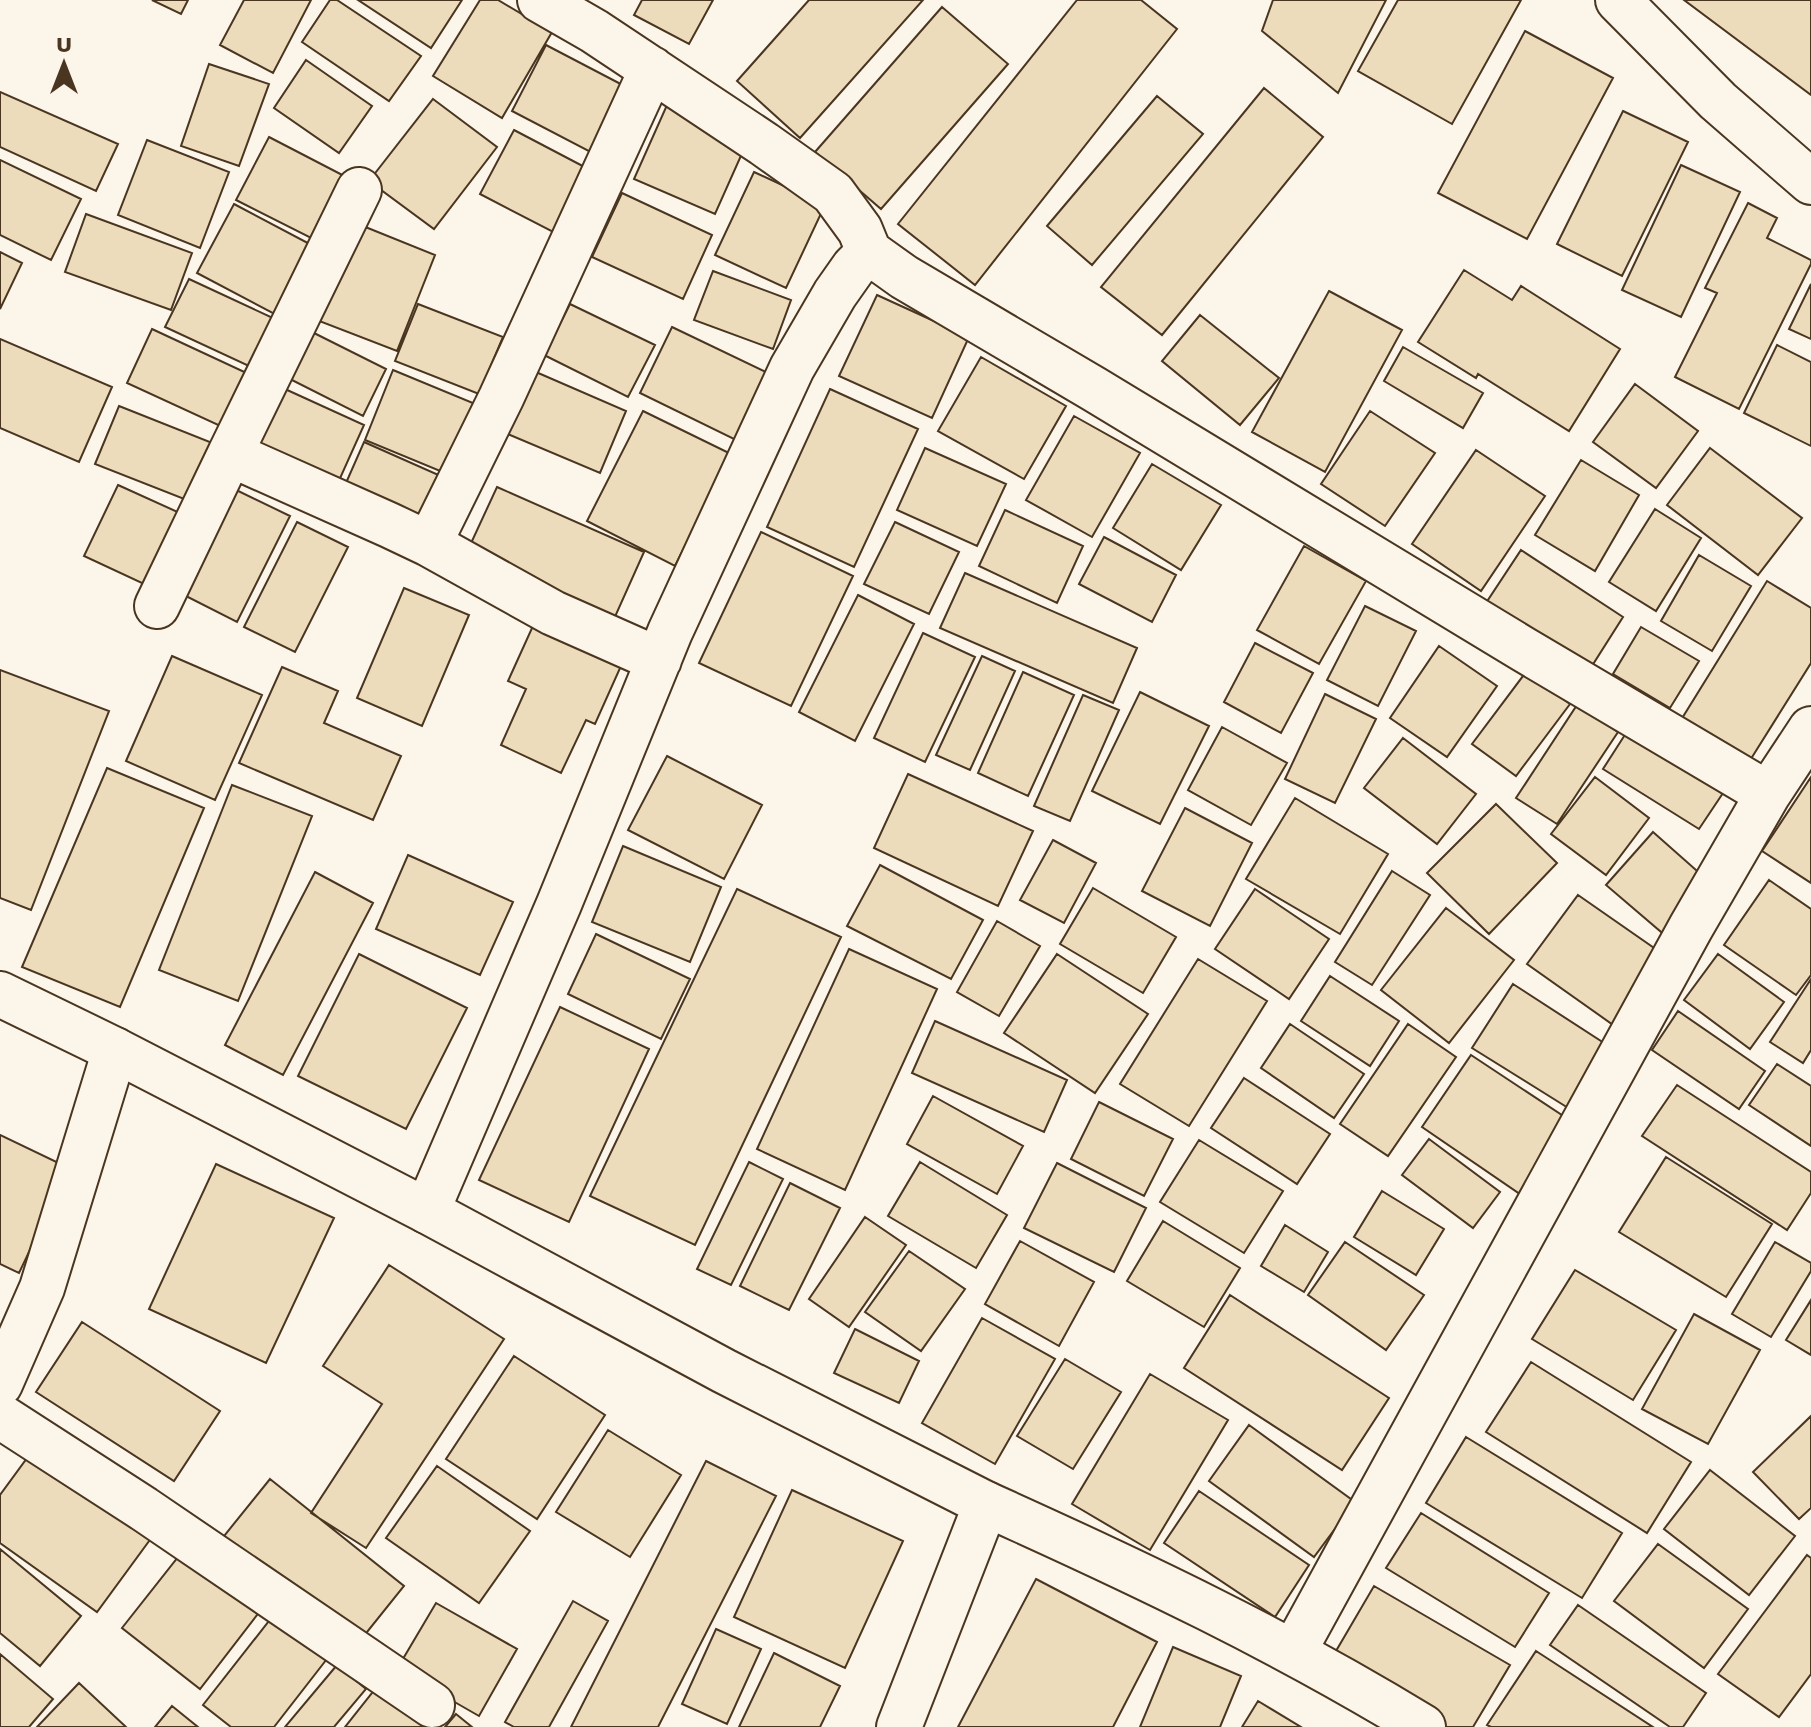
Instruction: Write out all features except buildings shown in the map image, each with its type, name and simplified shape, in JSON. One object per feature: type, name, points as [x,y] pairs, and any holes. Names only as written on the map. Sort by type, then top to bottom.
[{"type":"main road","points":[[540,0],[652,69],[833,193],[860,230],[869,252],[904,277],[1768,794]]},
{"type":"main road","points":[[1618,0],[1718,101],[1811,182]]},
{"type":"main road","points":[[429,544],[501,398],[652,69]]},
{"type":"main road","points":[[157,606],[359,190]]},
{"type":"main road","points":[[427,1211],[553,918],[670,632],[792,368],[835,294],[869,252]]},
{"type":"main road","points":[[230,454],[429,544],[553,613],[659,660]]},
{"type":"main road","points":[[1294,1651],[1691,927],[1768,794],[1811,729]]},
{"type":"main road","points":[[0,994],[427,1211],[724,1371],[986,1504],[1294,1651],[1423,1727]]},
{"type":"main road","points":[[0,1384],[42,1288],[115,1050]]},
{"type":"main road","points":[[0,1416],[144,1509],[432,1705]]},
{"type":"main road","points":[[899,1727],[986,1504]]}]
